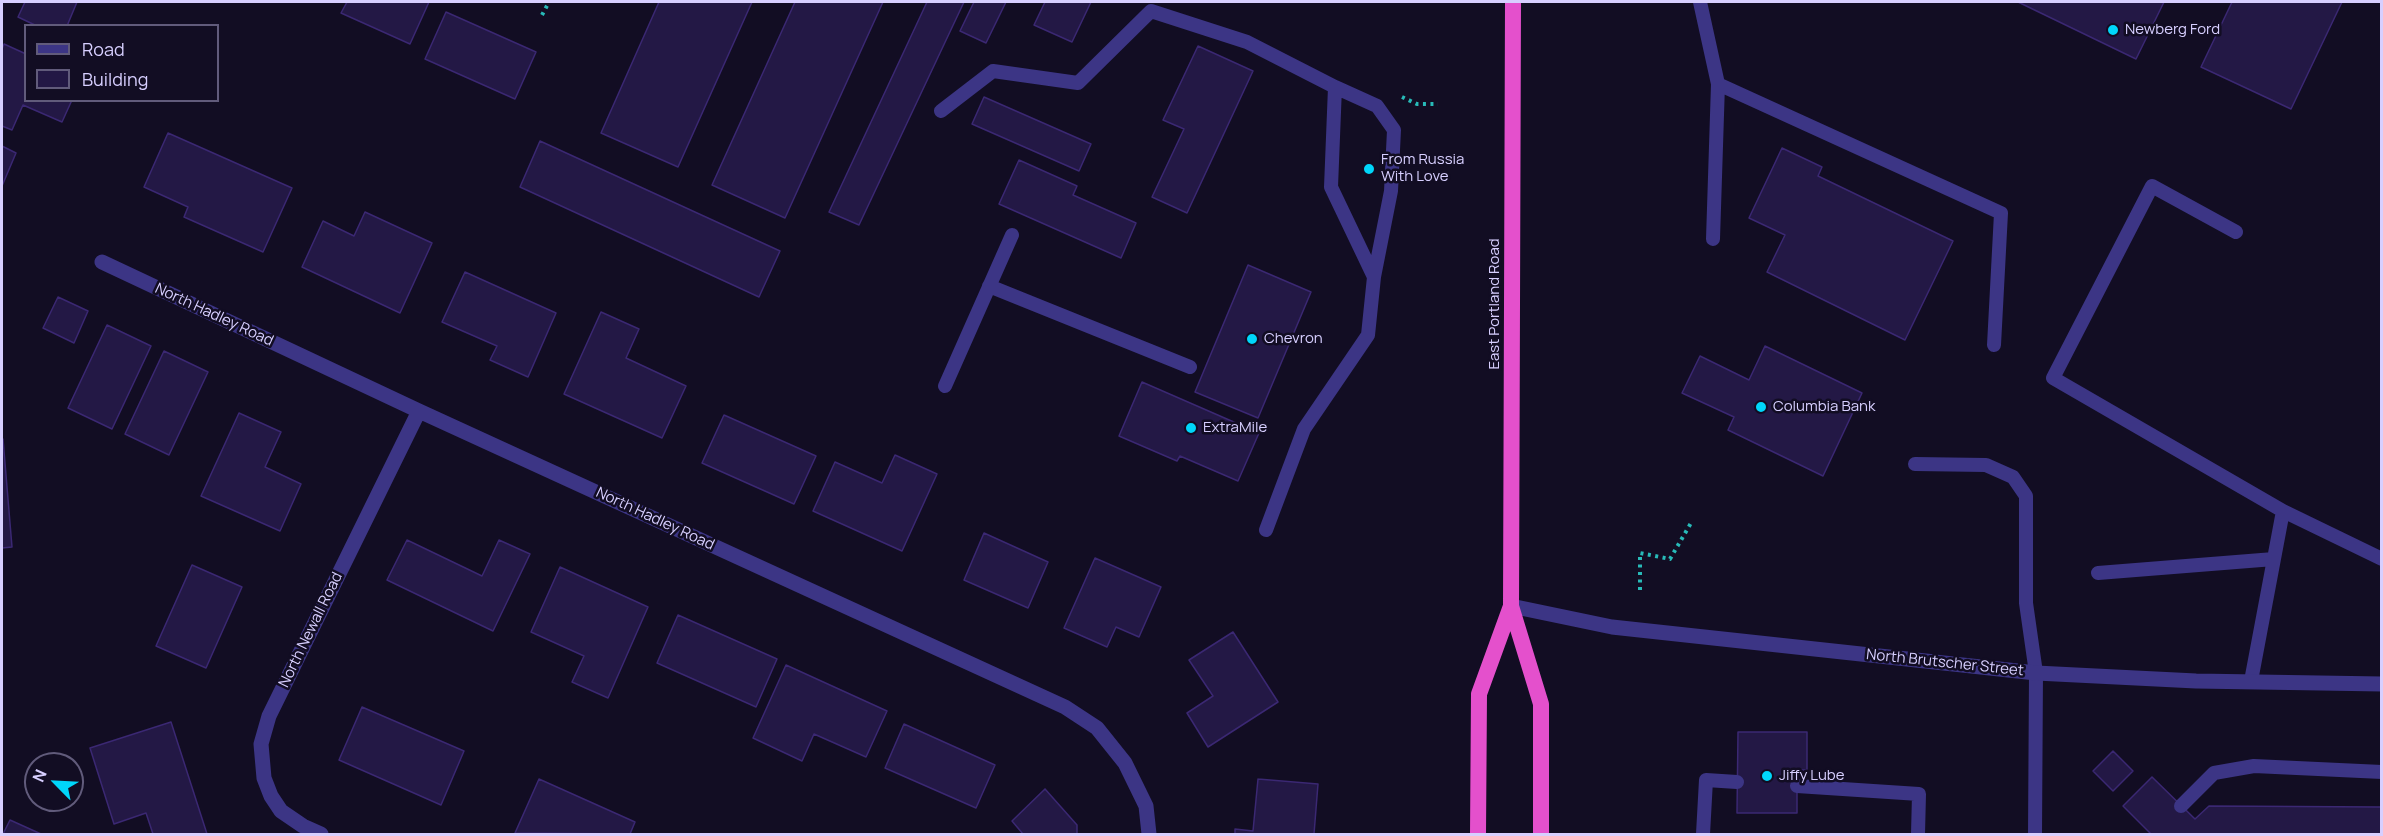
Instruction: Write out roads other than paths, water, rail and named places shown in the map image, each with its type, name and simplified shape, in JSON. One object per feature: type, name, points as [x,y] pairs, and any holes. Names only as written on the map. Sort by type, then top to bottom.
[{"type":"highway","name":"East Portland Road","points":[[1514,2],[1511,606],[1541,704],[1541,834]]},
{"type":"highway","name":"East Portland Road","points":[[1478,834],[1479,694],[1511,606]]},
{"type":"street","name":"North Hadley Road","points":[[102,262],[419,411],[1065,708],[1097,728],[1125,763],[1146,806],[1149,834]]},
{"type":"street","name":"North Newall Road","points":[[321,834],[281,812],[264,778],[261,744],[269,716],[419,411]]},
{"type":"street","name":"North Brutscher Street","points":[[1511,606],[1612,627],[2037,673],[2382,684]]},
{"type":"lane","points":[[1700,2],[1718,84],[1713,239]]},
{"type":"lane","points":[[941,111],[993,71],[1078,83],[1151,11],[1246,42],[1377,106],[1394,130],[1391,191],[1374,277],[1368,335],[1304,429],[1266,530]]},
{"type":"lane","points":[[1718,84],[2001,213],[1994,345]]},
{"type":"lane","points":[[1335,87],[1331,187],[1374,277]]},
{"type":"lane","points":[[2236,231],[2152,186],[2053,378],[2283,511],[2382,559]]},
{"type":"lane","points":[[945,386],[1012,235]]},
{"type":"lane","points":[[989,286],[1190,367]]},
{"type":"lane","points":[[1915,464],[1986,465],[2013,477],[2026,496],[2026,603],[2037,673],[2035,834]]},
{"type":"lane","points":[[2251,681],[2283,511]]},
{"type":"lane","points":[[2098,573],[2274,559]]},
{"type":"lane","points":[[2181,806],[2214,773],[2254,766],[2382,772]]},
{"type":"lane","points":[[1703,834],[1706,780],[1737,782]]},
{"type":"lane","points":[[1797,786],[1919,794],[1918,834]]},
{"type":"place","name":"Newberg Ford","points":[[2113,30]]},
{"type":"place","name":"From Russia With Love","points":[[1369,169]]},
{"type":"place","name":"Chevron","points":[[1252,339]]},
{"type":"place","name":"Columbia Bank","points":[[1761,407]]},
{"type":"place","name":"ExtraMile","points":[[1191,428]]},
{"type":"place","name":"Jiffy Lube","points":[[1767,776]]}]
